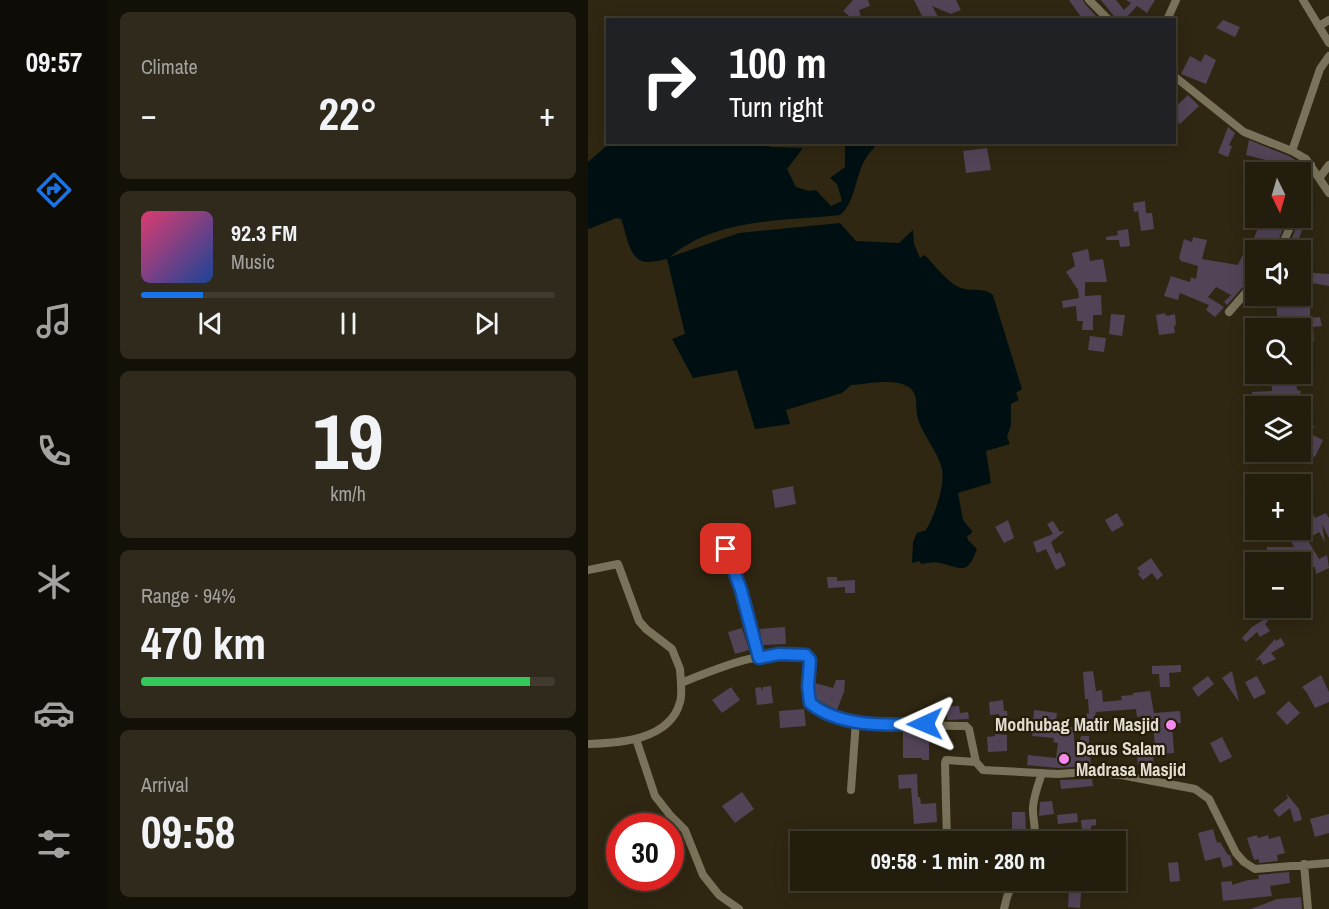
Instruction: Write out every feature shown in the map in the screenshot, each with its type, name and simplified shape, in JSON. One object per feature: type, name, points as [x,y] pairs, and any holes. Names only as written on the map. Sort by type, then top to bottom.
[{"type":"street","points":[[1089,0],[1107,18]]},
{"type":"street","points":[[1168,18],[1176,0]]},
{"type":"street","points":[[1303,0],[1329,43]]},
{"type":"street","points":[[1319,26],[1329,20]]},
{"type":"street","points":[[1292,151],[1320,69],[1329,56]]},
{"type":"street","points":[[1176,78],[1244,132],[1292,151],[1307,162]]},
{"type":"street","points":[[1311,165],[1329,193]]},
{"type":"street","points":[[1320,177],[1329,165]]},
{"type":"street","points":[[1229,312],[1245,294]]},
{"type":"street","points":[[726,549],[741,590],[759,658]]},
{"type":"street","points":[[588,570],[618,564],[639,621],[672,649],[680,669],[681,683],[680,702],[665,725],[653,733],[636,739],[588,744]]},
{"type":"street","points":[[681,683],[733,662],[779,654],[806,655],[810,660],[808,687],[810,703],[827,714],[856,721],[966,726],[969,729],[976,762],[983,770],[1042,773],[1086,772],[1195,789],[1209,799],[1236,853],[1255,869],[1329,864]]},
{"type":"street","points":[[851,790],[856,721]]},
{"type":"street","points":[[636,739],[655,796],[685,830],[703,875],[719,895],[739,909]]},
{"type":"street","points":[[946,831],[946,760],[976,762]]},
{"type":"street","points":[[1034,831],[1032,811],[1034,796],[1042,773]]},
{"type":"street","points":[[1304,864],[1308,909]]},
{"type":"street","points":[[1004,909],[1009,891]]},
{"type":"shaded area","points":[[609,144],[768,144],[770,147],[803,148],[787,169],[796,187],[809,191],[816,190],[831,206],[842,201],[837,184],[830,178],[845,167],[845,144],[876,144],[862,165],[849,203],[840,215],[773,221],[729,228],[688,244],[670,257],[739,233],[840,223],[856,241],[899,243],[913,230],[914,244],[920,258],[925,255],[956,286],[986,291],[993,295],[1022,389],[1016,393],[1019,400],[1011,404],[1011,425],[1007,437],[1010,444],[986,451],[991,483],[958,493],[963,520],[972,531],[967,536],[968,540],[977,549],[967,567],[959,568],[935,562],[912,563],[913,542],[917,533],[926,530],[933,516],[941,492],[943,476],[940,463],[918,419],[913,391],[904,385],[890,382],[851,385],[842,393],[786,410],[790,424],[755,429],[737,370],[693,378],[672,339],[685,334],[667,259],[647,262],[636,257],[629,245],[621,219],[616,218],[589,229],[588,162]]},
{"type":"building","points":[[853,0],[868,0],[870,6],[859,10],[861,18],[852,18],[843,11]]},
{"type":"building","points":[[914,0],[956,0],[961,10],[951,14],[932,6],[939,18],[923,18]]},
{"type":"building","points":[[1069,0],[1083,0],[1098,18],[1082,18]]},
{"type":"building","points":[[1101,0],[1116,0],[1124,10],[1131,3],[1126,0],[1155,0],[1147,13],[1137,6],[1126,18],[1115,18]]},
{"type":"building","points":[[1223,20],[1240,27],[1235,37],[1216,28]]},
{"type":"building","points":[[1205,54],[1216,60],[1206,84],[1181,74],[1190,56],[1201,62]]},
{"type":"building","points":[[1188,95],[1199,106],[1180,124],[1176,120],[1176,106]]},
{"type":"building","points":[[1228,127],[1235,133],[1229,145],[1232,146],[1228,157],[1218,153]]},
{"type":"building","points":[[1249,140],[1299,162],[1270,162],[1246,155]]},
{"type":"building","points":[[987,148],[991,170],[966,173],[963,151]]},
{"type":"building","points":[[1145,201],[1146,213],[1152,213],[1154,229],[1141,231],[1138,211],[1134,212],[1133,203]]},
{"type":"building","points":[[1258,228],[1284,228],[1278,240],[1253,240]]},
{"type":"building","points":[[1296,228],[1303,228],[1299,238],[1302,240],[1291,240]]},
{"type":"building","points":[[1128,229],[1130,246],[1120,247],[1119,240],[1106,240],[1106,237],[1118,235],[1117,231]]},
{"type":"building","points":[[1193,237],[1207,240],[1202,259],[1238,265],[1243,254],[1245,254],[1245,285],[1227,305],[1224,302],[1231,295],[1216,287],[1208,297],[1224,307],[1215,317],[1206,310],[1209,305],[1180,293],[1178,300],[1164,296],[1171,276],[1190,282],[1191,277],[1196,279],[1198,266],[1181,261],[1179,258],[1184,239],[1192,242]]},
{"type":"building","points":[[1088,249],[1090,261],[1103,259],[1107,282],[1085,282],[1085,296],[1101,295],[1102,315],[1093,315],[1093,330],[1082,330],[1083,321],[1077,321],[1076,306],[1063,308],[1062,301],[1079,298],[1078,290],[1066,272],[1075,266],[1072,253]]},
{"type":"building","points":[[1311,273],[1329,274],[1329,286],[1311,283]]},
{"type":"building","points":[[1276,306],[1310,306],[1310,318],[1277,318]]},
{"type":"building","points":[[1165,313],[1166,316],[1175,314],[1175,333],[1159,335],[1156,315]]},
{"type":"building","points":[[1111,314],[1125,315],[1122,336],[1109,334]]},
{"type":"building","points":[[1320,317],[1322,326],[1313,327],[1314,341],[1311,341],[1310,318]]},
{"type":"building","points":[[1090,336],[1106,338],[1104,352],[1088,350]]},
{"type":"building","points":[[1272,384],[1296,384],[1297,390],[1301,391],[1300,396],[1252,396],[1252,392],[1272,391]]},
{"type":"building","points":[[1311,434],[1323,440],[1315,457],[1311,455]]},
{"type":"building","points":[[793,486],[796,504],[775,508],[772,490]]},
{"type":"building","points":[[1311,510],[1315,518],[1326,513],[1329,518],[1329,538],[1322,524],[1325,542],[1319,532],[1311,537]]},
{"type":"building","points":[[1117,513],[1124,525],[1112,532],[1105,520]]},
{"type":"building","points":[[1008,520],[1014,538],[1004,543],[995,527]]},
{"type":"building","points":[[1053,521],[1060,532],[1064,532],[1051,542],[1056,554],[1060,552],[1066,565],[1056,570],[1046,549],[1037,553],[1033,542],[1053,534],[1047,524]]},
{"type":"building","points":[[1290,540],[1308,540],[1319,559],[1327,555],[1329,568],[1316,574],[1315,567],[1311,567],[1311,552],[1267,552],[1267,547],[1294,547]]},
{"type":"building","points":[[1151,558],[1163,575],[1157,580],[1152,573],[1143,580],[1137,568]]},
{"type":"building","points":[[827,577],[837,577],[837,581],[855,580],[855,593],[845,593],[845,587],[828,588]]},
{"type":"building","points":[[1266,618],[1268,621],[1265,624],[1270,631],[1260,637],[1257,632],[1246,642],[1242,638],[1252,627]]},
{"type":"building","points":[[785,627],[786,644],[762,645],[760,629]]},
{"type":"building","points":[[742,628],[749,650],[735,654],[728,632]]},
{"type":"building","points":[[1281,638],[1285,645],[1271,653],[1276,659],[1263,665],[1260,659],[1255,661],[1275,639],[1276,641]]},
{"type":"building","points":[[1181,665],[1181,672],[1169,673],[1170,687],[1160,687],[1159,674],[1152,674],[1152,666]]},
{"type":"building","points":[[1093,671],[1096,691],[1102,690],[1103,702],[1122,700],[1121,696],[1150,691],[1154,713],[1180,711],[1181,723],[1172,724],[1174,753],[1153,754],[1154,764],[1138,765],[1136,748],[1155,746],[1153,725],[1150,725],[1149,716],[1137,717],[1136,709],[1096,712],[1091,730],[1090,722],[1085,721],[1087,713],[1089,714],[1088,699],[1085,699],[1083,672]]},
{"type":"building","points":[[1232,671],[1239,702],[1222,678]]},
{"type":"building","points":[[1321,675],[1329,692],[1329,702],[1315,708],[1302,687]]},
{"type":"building","points":[[1208,676],[1214,684],[1198,697],[1192,688]]},
{"type":"building","points":[[1257,676],[1266,693],[1254,699],[1245,682]]},
{"type":"building","points":[[836,680],[845,680],[844,692],[837,710],[816,699],[814,688],[815,683],[833,688]]},
{"type":"building","points":[[771,686],[773,703],[757,705],[755,688],[761,687],[762,691],[763,687]]},
{"type":"building","points":[[731,687],[740,700],[722,713],[712,700]]},
{"type":"building","points":[[1003,700],[1008,720],[1000,721],[999,714],[990,715],[989,702]]},
{"type":"building","points":[[1289,701],[1300,713],[1287,725],[1276,713]]},
{"type":"building","points":[[959,706],[960,713],[968,712],[969,719],[947,720],[947,715],[931,715],[931,707]]},
{"type":"building","points":[[804,709],[806,726],[780,728],[779,711]]},
{"type":"building","points":[[1034,710],[1057,713],[1055,729],[1073,727],[1076,758],[1081,736],[1089,736],[1089,746],[1104,744],[1105,752],[1090,753],[1091,766],[1058,768],[1027,765],[1028,755],[1056,758],[1058,743],[1053,742],[1054,738],[1032,736]]},
{"type":"building","points":[[903,732],[929,732],[929,760],[903,758]]},
{"type":"building","points":[[995,734],[1007,735],[1007,751],[988,752],[987,737],[995,736]]},
{"type":"building","points":[[1222,737],[1232,757],[1220,763],[1210,743]]},
{"type":"building","points":[[917,774],[918,797],[920,797],[921,804],[936,803],[937,822],[914,824],[911,788],[899,789],[898,775]]},
{"type":"building","points":[[1092,779],[1093,786],[1061,789],[1060,780]]},
{"type":"building","points":[[742,792],[754,809],[735,823],[722,806]]},
{"type":"building","points":[[1286,793],[1299,809],[1302,820],[1294,822],[1290,808],[1279,817],[1273,810],[1288,798]]},
{"type":"building","points":[[1052,801],[1054,814],[1039,816],[1040,802]]},
{"type":"building","points":[[1012,812],[1025,812],[1026,829],[1012,829]]},
{"type":"building","points":[[1077,813],[1078,822],[1058,824],[1057,815]]},
{"type":"building","points":[[1329,814],[1329,833],[1315,837],[1310,819]]},
{"type":"building","points":[[1096,819],[1096,825],[1091,826],[1091,831],[1082,831],[1081,820]]},
{"type":"building","points":[[1213,829],[1217,843],[1220,842],[1230,855],[1233,865],[1223,868],[1220,857],[1205,861],[1198,833]]},
{"type":"building","points":[[1257,835],[1258,838],[1268,835],[1269,839],[1280,836],[1285,853],[1277,855],[1278,861],[1259,863],[1259,859],[1254,860],[1247,838]]},
{"type":"building","points":[[1178,862],[1180,881],[1170,882],[1168,863]]},
{"type":"building","points":[[1289,872],[1290,883],[1270,886],[1272,896],[1223,901],[1221,882],[1232,881],[1232,885],[1259,879],[1258,875]]},
{"type":"building","points":[[1069,891],[1081,891],[1080,908],[1068,907]]},
{"type":"building","points":[[1301,897],[1302,909],[1251,909],[1277,899]]},
{"type":"place","name":"Modhubag Matir Masjid","points":[[1171,725]]},
{"type":"place","name":"Darus Salam Madrasa Masjid","points":[[1064,759]]},
{"type":"route","points":[[726,549],[741,590],[759,658],[779,654],[806,655],[810,660],[808,687],[810,703],[827,714],[856,721],[900,725],[925,724]]}]
